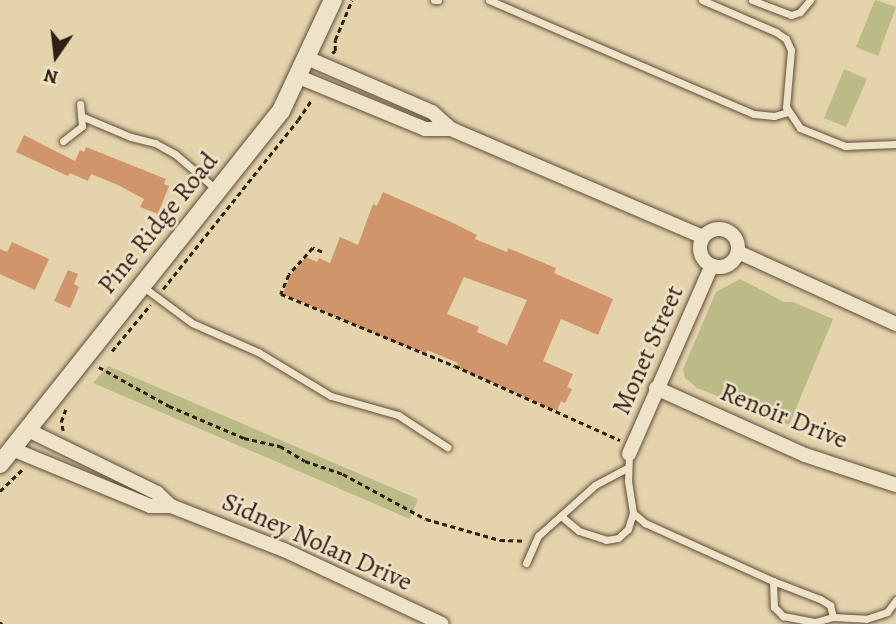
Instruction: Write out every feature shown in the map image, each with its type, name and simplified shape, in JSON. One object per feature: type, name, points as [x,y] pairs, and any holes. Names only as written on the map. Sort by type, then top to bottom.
[{"type":"street","name":"Pine Ridge Road","points":[[0,464],[281,111],[333,0]]},
{"type":"street","points":[[307,58],[432,112],[451,129],[703,237]]},
{"type":"street","points":[[299,77],[425,129],[451,129]]},
{"type":"street","points":[[724,229],[737,240],[738,252],[728,265],[712,265],[701,250],[703,237],[712,230],[724,229]]},
{"type":"street","points":[[738,252],[896,324]]},
{"type":"street","name":"Monet Street","points":[[630,456],[656,388],[712,265]]},
{"type":"street","name":"Renoir Drive","points":[[656,388],[805,455],[896,485]]},
{"type":"street","name":"Sidney Nolan Drive","points":[[27,430],[157,493],[171,506]]},
{"type":"street","name":"Sidney Nolan Drive","points":[[12,449],[150,506],[171,506],[284,550],[442,624]]},
{"type":"lane","points":[[489,0],[754,114],[775,116],[788,112]]},
{"type":"lane","points":[[702,0],[776,32],[786,39],[791,50],[785,96],[788,112],[800,128],[845,146],[896,144]]},
{"type":"lane","points":[[752,0],[791,15],[800,12],[810,0]]},
{"type":"lane","points":[[63,141],[82,126],[80,104]]},
{"type":"lane","points":[[81,116],[165,148],[218,191]]},
{"type":"lane","points":[[142,286],[192,323],[258,352],[331,396],[398,415],[447,447]]},
{"type":"lane","points":[[561,516],[579,531],[606,540],[618,538],[628,528],[632,513],[630,456]]},
{"type":"lane","points":[[526,563],[538,536],[630,456]]},
{"type":"lane","points":[[632,513],[673,538],[830,604],[833,617]]},
{"type":"lane","points":[[773,582],[774,607],[783,616],[815,622],[833,617],[866,619],[887,612],[896,600]]},
{"type":"path","points":[[331,53],[335,51],[335,40],[352,0]]},
{"type":"path","points":[[107,357],[298,120],[306,104],[316,97],[315,92]]},
{"type":"path","points":[[322,251],[313,248],[289,275],[281,294],[455,366],[630,456]]},
{"type":"path","points":[[92,376],[99,367],[169,406],[244,438],[280,446],[305,461],[342,474],[426,519],[500,540],[522,539],[534,546]]},
{"type":"path","points":[[65,436],[61,422],[70,403]]},
{"type":"path","points":[[0,491],[17,472],[29,469]]},
{"type":"green space","points":[[875,0],[896,7],[878,56],[856,47]]},
{"type":"green space","points":[[844,69],[867,79],[846,127],[824,118]]},
{"type":"green space","points":[[740,279],[784,302],[793,302],[833,319],[789,425],[697,388],[685,378],[683,369],[716,292]]},
{"type":"green space","points":[[108,366],[418,499],[410,519],[93,383]]},
{"type":"building","points":[[24,135],[75,161],[80,150],[84,152],[86,147],[166,179],[164,184],[169,186],[158,214],[140,207],[144,199],[118,185],[91,174],[88,181],[70,173],[68,176],[16,152]]},
{"type":"building","points":[[383,192],[477,235],[475,239],[507,252],[508,248],[556,268],[554,273],[613,299],[598,335],[561,319],[543,361],[573,374],[567,387],[572,389],[565,403],[561,401],[557,411],[456,367],[458,363],[427,350],[426,353],[395,342],[283,294],[290,276],[306,257],[317,262],[319,258],[330,263],[340,237],[358,245],[373,204],[377,206]],"holes":[[[464,277],[527,300],[507,345],[477,332],[479,327],[447,314]]]},
{"type":"building","points":[[12,242],[49,259],[35,290],[0,274],[0,249],[7,252]]},
{"type":"building","points":[[68,270],[78,274],[74,284],[79,287],[70,308],[54,301]]}]
